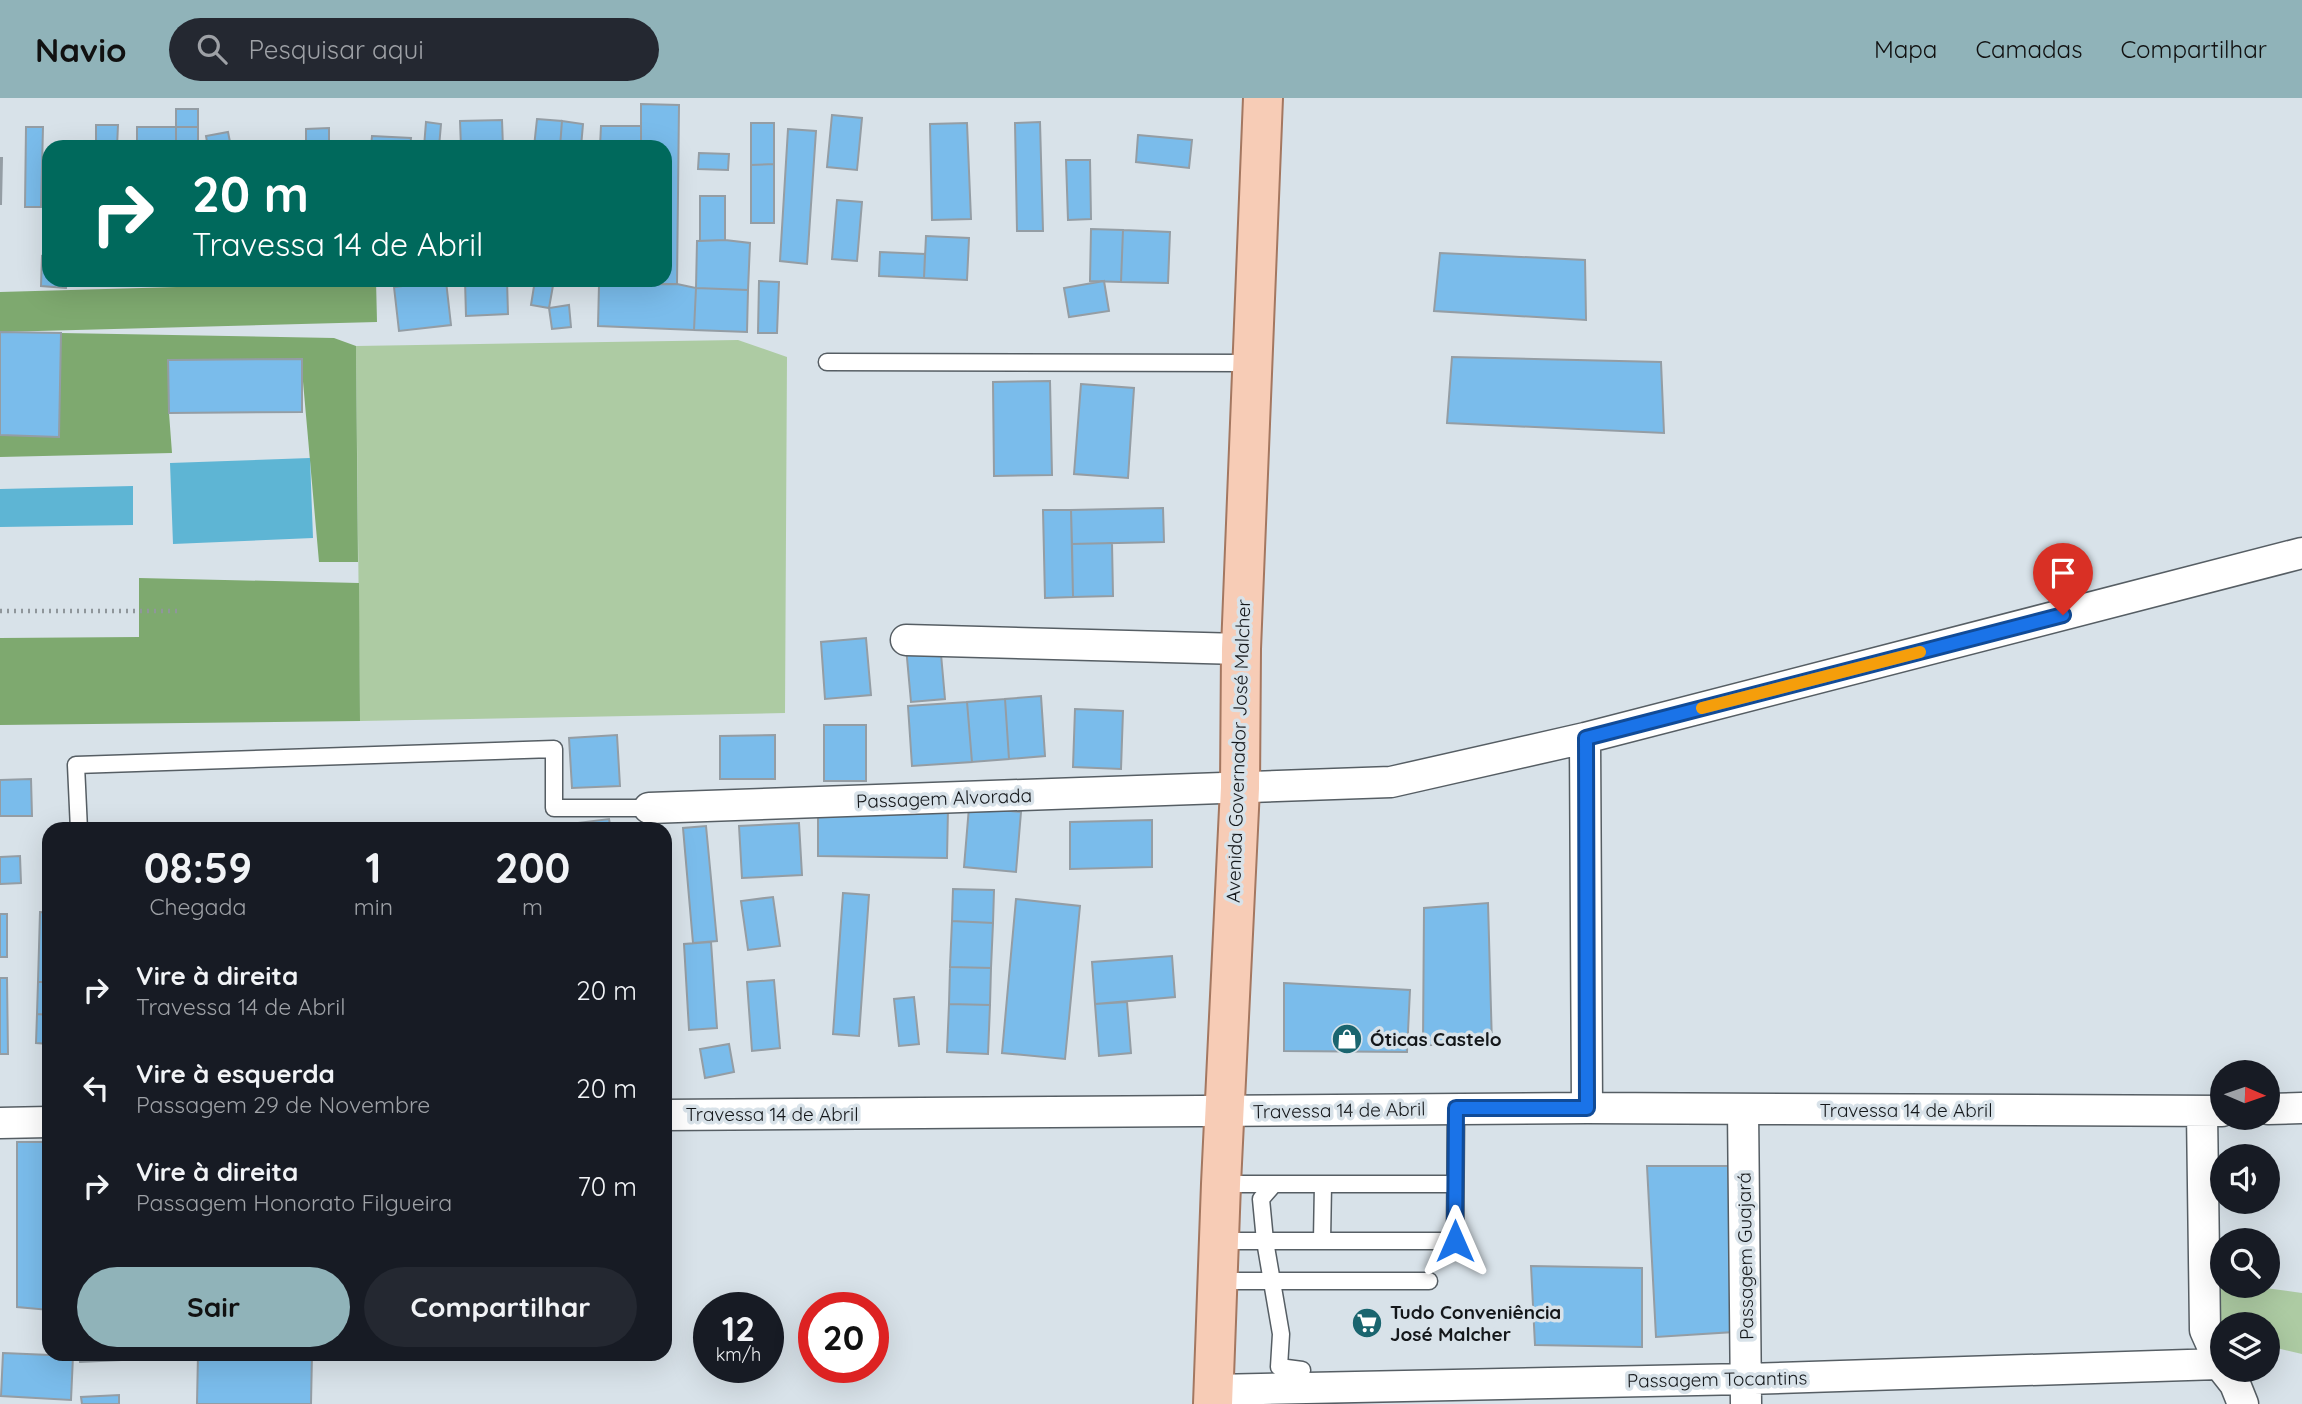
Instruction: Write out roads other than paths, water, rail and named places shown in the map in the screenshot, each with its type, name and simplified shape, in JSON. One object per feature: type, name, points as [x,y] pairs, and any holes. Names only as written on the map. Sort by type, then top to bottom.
[{"type":"main road","name":"Avenida Governador José Malcher","points":[[1214,1397],[1224,1111],[1240,788],[1241,649],[1263,98]]},
{"type":"street","name":"Passagem Alvorada","points":[[649,808],[1391,782],[1586,738],[2302,553]]},
{"type":"street","points":[[906,640],[1241,649]]},
{"type":"street","points":[[1586,738],[1587,1108]]},
{"type":"street","name":"Travessa 14 de Abril","points":[[672,1115],[1456,1108],[2210,1111]]},
{"type":"street","points":[[2280,1109],[2302,1108]]},
{"type":"street","name":"Passagem Guajará","points":[[1743,1109],[1746,1391]]},
{"type":"street","points":[[0,1123],[42,1122]]},
{"type":"street","points":[[2210,1341],[2205,1330],[2211,1130]]},
{"type":"street","name":"Passagem Tocantins","points":[[1214,1397],[1746,1391],[2210,1369]]},
{"type":"street","points":[[2233,1382],[2243,1404]]},
{"type":"lane","points":[[827,362],[1252,363]]},
{"type":"lane","points":[[79,822],[76,765],[554,749],[554,808],[649,808]]},
{"type":"lane","points":[[1219,1241],[1455,1241],[1456,1108]]},
{"type":"lane","points":[[1221,1184],[1455,1184]]},
{"type":"lane","points":[[1274,1184],[1261,1199],[1265,1241],[1281,1334],[1279,1367],[1302,1370]]},
{"type":"lane","points":[[1322,1241],[1323,1184]]},
{"type":"lane","points":[[1218,1281],[1429,1281]]},
{"type":"water","points":[[310,458],[313,538],[173,544],[170,463]]},
{"type":"water","points":[[133,486],[133,525],[0,527],[0,489]]},
{"type":"place","name":"Óticas Castelo","points":[[1347,1039]]},
{"type":"place","name":"Tudo Conveniência José Malcher","points":[[1367,1323]]}]
